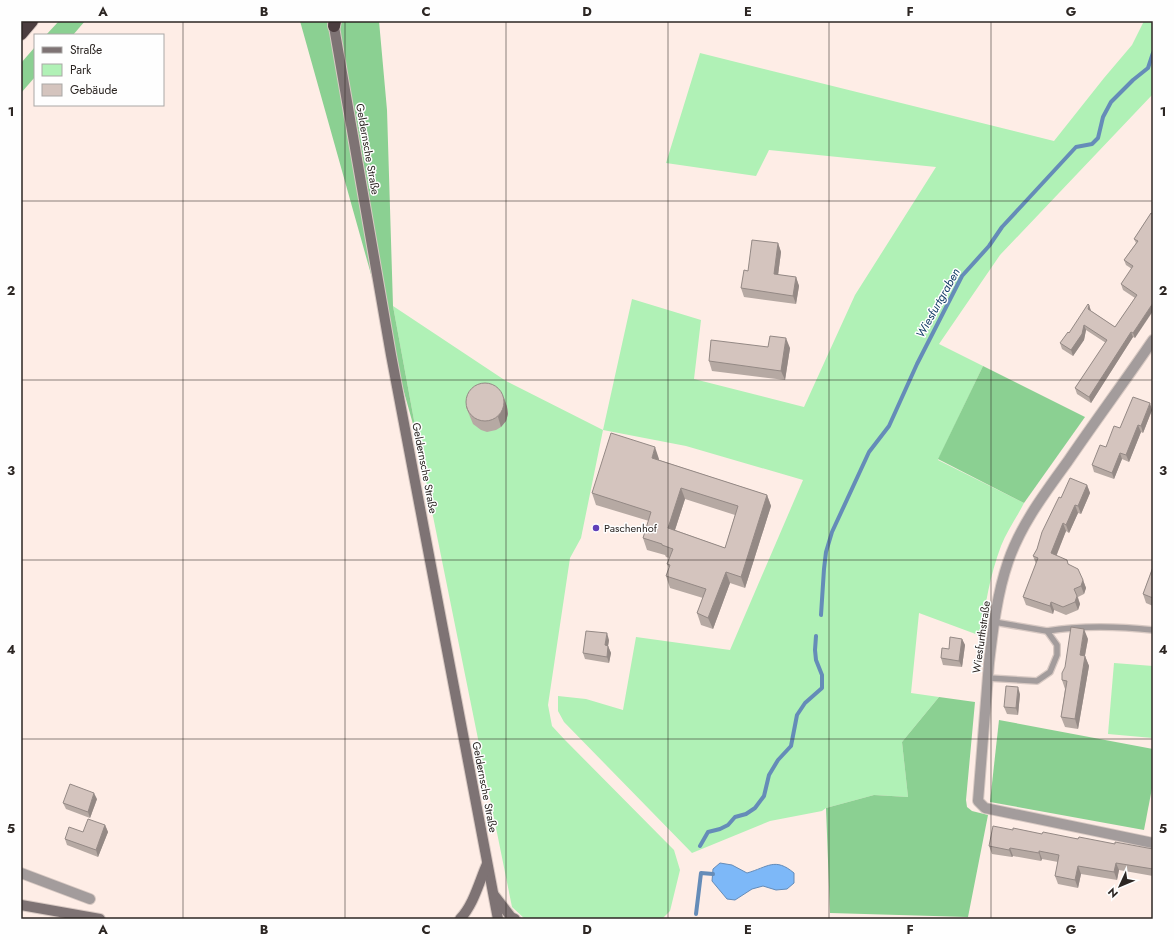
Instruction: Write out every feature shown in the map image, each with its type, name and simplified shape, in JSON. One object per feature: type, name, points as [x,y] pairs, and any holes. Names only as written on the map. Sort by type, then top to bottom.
[{"type":"highway","points":[[21,34],[32,21]]},
{"type":"main road","name":"Geldernsche Straße","points":[[334,23],[391,356],[498,919]]},
{"type":"main road","points":[[460,919],[472,903],[487,864]]},
{"type":"main road","points":[[493,893],[511,917],[515,919]]},
{"type":"main road","points":[[21,905],[100,919]]},
{"type":"street","name":"Wiesfurthstraße","points":[[1153,340],[1036,505],[1023,528],[1008,561],[1002,581],[994,622],[978,801],[985,808],[1153,843]]},
{"type":"street","points":[[21,873],[90,899]]},
{"type":"lane","points":[[994,622],[1047,631],[1069,627],[1120,626],[1153,630]]},
{"type":"lane","points":[[988,678],[1037,681],[1050,672],[1057,655],[1057,645],[1047,631]]},
{"type":"green space","points":[[59,21],[85,21],[74,34],[47,34]]},
{"type":"green space","points":[[300,21],[379,21],[387,110],[393,306],[418,442]]},
{"type":"green space","points":[[1144,21],[1153,21],[1153,94],[1000,255],[939,344],[983,366],[938,460],[1024,503],[1006,535],[997,557],[988,590],[981,636],[919,613],[911,693],[939,697],[902,742],[908,797],[874,795],[826,808],[822,811],[770,821],[692,853],[564,722],[558,711],[558,696],[586,699],[623,710],[636,637],[730,650],[803,480],[686,446],[603,430],[632,299],[701,320],[694,379],[804,407],[855,295],[936,167],[769,150],[756,176],[666,163],[700,53],[1054,141],[1132,45]]},
{"type":"green space","points":[[34,48],[34,78],[21,93],[21,63]]},
{"type":"green space","points":[[393,306],[506,381],[603,430],[581,538],[570,558],[548,705],[552,726],[674,850],[680,870],[670,911],[662,919],[525,919],[512,907],[418,442]]},
{"type":"green space","points":[[983,366],[1085,417],[1024,503],[938,459]]},
{"type":"green space","points":[[1114,663],[1153,666],[1153,738],[1108,734]]},
{"type":"green space","points":[[939,697],[975,702],[966,800],[967,807],[972,811],[988,815],[968,917],[830,913],[826,808],[874,795],[908,797],[902,742]]},
{"type":"green space","points":[[999,720],[1153,749],[1153,783],[1144,830],[990,802]]},
{"type":"water","points":[[720,863],[732,865],[747,873],[766,866],[776,864],[782,865],[794,873],[794,883],[787,889],[776,890],[763,886],[752,889],[735,900],[727,899],[712,881],[713,869]]},
{"type":"building","points":[[1151,213],[1153,214],[1153,303],[1133,333],[1131,332],[1089,397],[1075,388],[1107,340],[1084,325],[1082,334],[1071,350],[1060,343],[1068,332],[1069,333],[1088,304],[1088,309],[1115,327],[1137,295],[1121,284],[1133,266],[1124,260],[1138,241],[1134,239]]},
{"type":"building","points":[[752,240],[778,243],[774,274],[796,277],[793,296],[741,288],[744,270],[748,271]]},
{"type":"building","points":[[770,336],[786,338],[781,371],[709,361],[711,340],[768,347]]},
{"type":"building","points":[[481,383],[489,383],[499,388],[503,395],[503,409],[499,416],[489,421],[481,421],[471,416],[469,413],[466,406],[466,398],[471,388],[474,386]]},
{"type":"building","points":[[1133,397],[1150,403],[1141,426],[1138,425],[1126,455],[1120,453],[1112,473],[1092,465],[1100,445],[1106,447],[1114,426],[1120,428]]},
{"type":"building","points":[[611,433],[655,447],[652,458],[767,495],[741,577],[726,572],[708,618],[697,613],[706,589],[666,576],[670,565],[667,564],[673,549],[643,538],[651,512],[592,493]],"holes":[[[681,488],[738,506],[725,548],[668,528]]]},
{"type":"building","points":[[1070,478],[1087,485],[1078,506],[1075,505],[1066,525],[1063,523],[1051,553],[1067,560],[1068,564],[1078,569],[1083,580],[1081,586],[1074,589],[1077,596],[1075,602],[1063,607],[1051,602],[1050,606],[1023,597],[1038,558],[1033,556],[1037,549],[1042,532],[1059,497],[1061,498]]},
{"type":"building","points":[[1153,567],[1153,598],[1143,594]]},
{"type":"building","points":[[1071,627],[1084,629],[1080,655],[1085,656],[1075,719],[1061,717],[1067,681],[1062,680],[1062,673],[1065,667]]},
{"type":"building","points":[[586,631],[607,633],[605,645],[608,646],[607,657],[583,653]]},
{"type":"building","points":[[950,637],[962,639],[959,661],[941,658],[942,648],[949,649]]},
{"type":"building","points":[[1006,686],[1018,687],[1016,708],[1004,707]]},
{"type":"building","points":[[70,784],[94,793],[88,812],[63,803]]},
{"type":"building","points":[[88,819],[105,825],[96,850],[65,839],[69,827],[83,832]]},
{"type":"building","points":[[993,826],[1013,830],[1013,828],[1042,834],[1043,832],[1078,839],[1079,837],[1115,844],[1115,842],[1153,849],[1153,869],[1116,863],[1114,872],[1078,866],[1075,880],[1055,876],[1059,855],[1010,848],[1009,850],[989,846]]},
{"type":"waterway","name":"Wiesfurtgraben","points":[[821,615],[826,552],[832,532],[869,452],[889,426],[917,364],[962,276],[989,246],[1002,227],[1076,147],[1092,144],[1098,138],[1103,117],[1111,102],[1133,80],[1148,68],[1153,53]]},
{"type":"waterway","name":"Wiesfurtgraben","points":[[700,846],[708,832],[720,829],[728,825],[735,817],[746,814],[755,808],[764,796],[769,775],[778,760],[791,746],[797,715],[805,703],[822,688],[822,675],[816,660],[816,636]]},
{"type":"waterway","name":"Wiesfurtgraben","points":[[696,914],[701,873],[713,874]]},
{"type":"place","name":"Paschenhof","points":[[596,528]]}]
